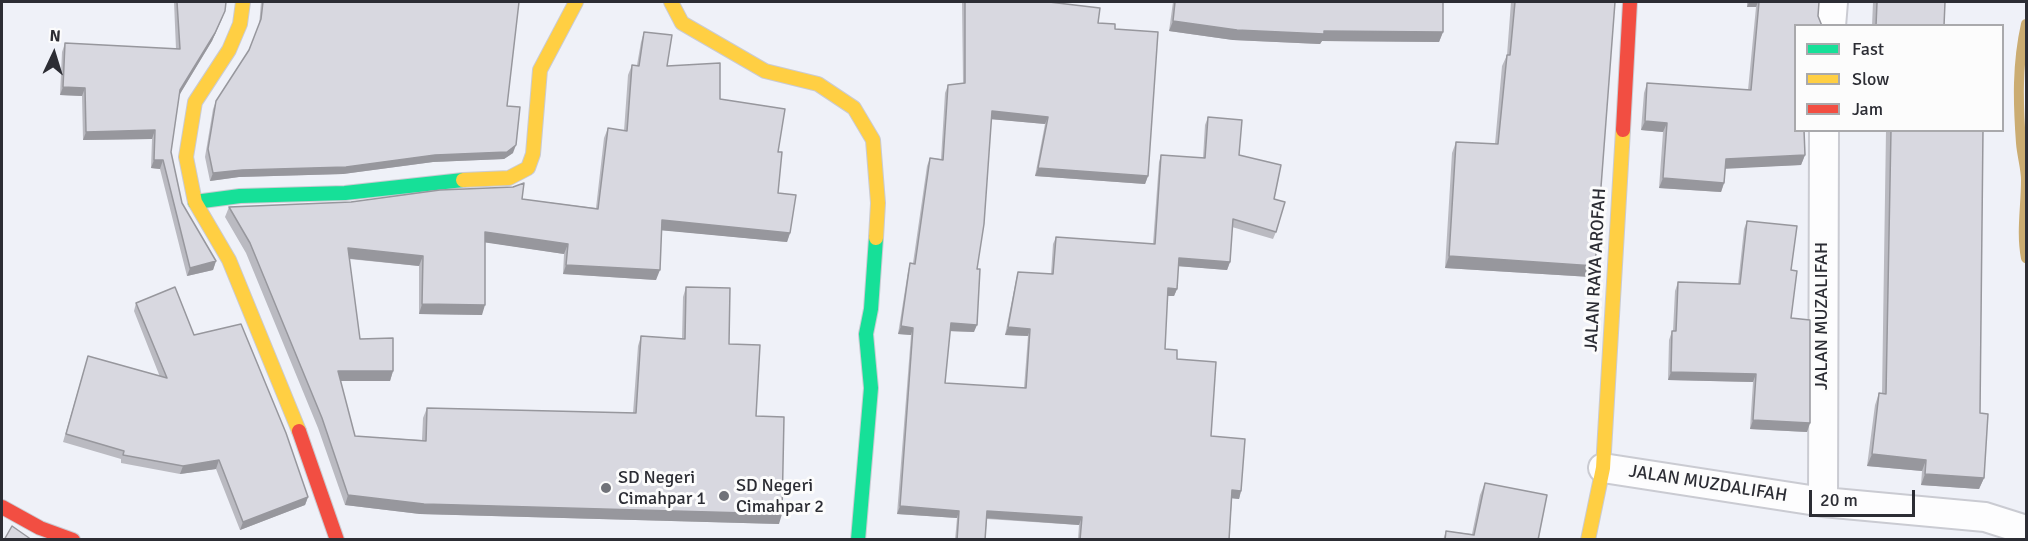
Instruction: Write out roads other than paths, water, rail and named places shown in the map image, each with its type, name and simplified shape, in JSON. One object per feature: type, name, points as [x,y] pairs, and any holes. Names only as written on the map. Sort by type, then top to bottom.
[{"type":"street","points":[[243,2],[240,24],[229,50],[195,102],[186,157],[195,201],[230,260],[301,435],[337,540]]},
{"type":"street","points":[[195,201],[240,196],[345,193],[435,181],[509,178],[528,168],[533,154],[540,70],[576,2]]},
{"type":"street","points":[[671,2],[682,23],[765,71],[818,84],[854,108],[873,140],[878,203],[871,309],[866,334],[871,388],[863,506],[858,540]]},
{"type":"street","name":"JALAN RAYA AROFAH","points":[[1588,540],[1603,468],[1630,2]]},
{"type":"street","points":[[1831,24],[1833,2]]},
{"type":"street","name":"JALAN MUZALIFAH","points":[[1822,502],[1824,132]]},
{"type":"street","name":"JALAN MUZDALIFAH","points":[[1603,468],[1822,502],[1985,517],[2026,530]]},
{"type":"street","points":[[2,507],[40,528],[73,540]]},
{"type":"waterway","points":[[2026,24],[2021,54],[2019,98],[2021,143],[2026,175],[2024,229],[2026,258]]},
{"type":"place","name":"SD Negeri Cimahpar 1","points":[[606,488]]},
{"type":"place","name":"SD Negeri Cimahpar 2","points":[[724,496]]}]
